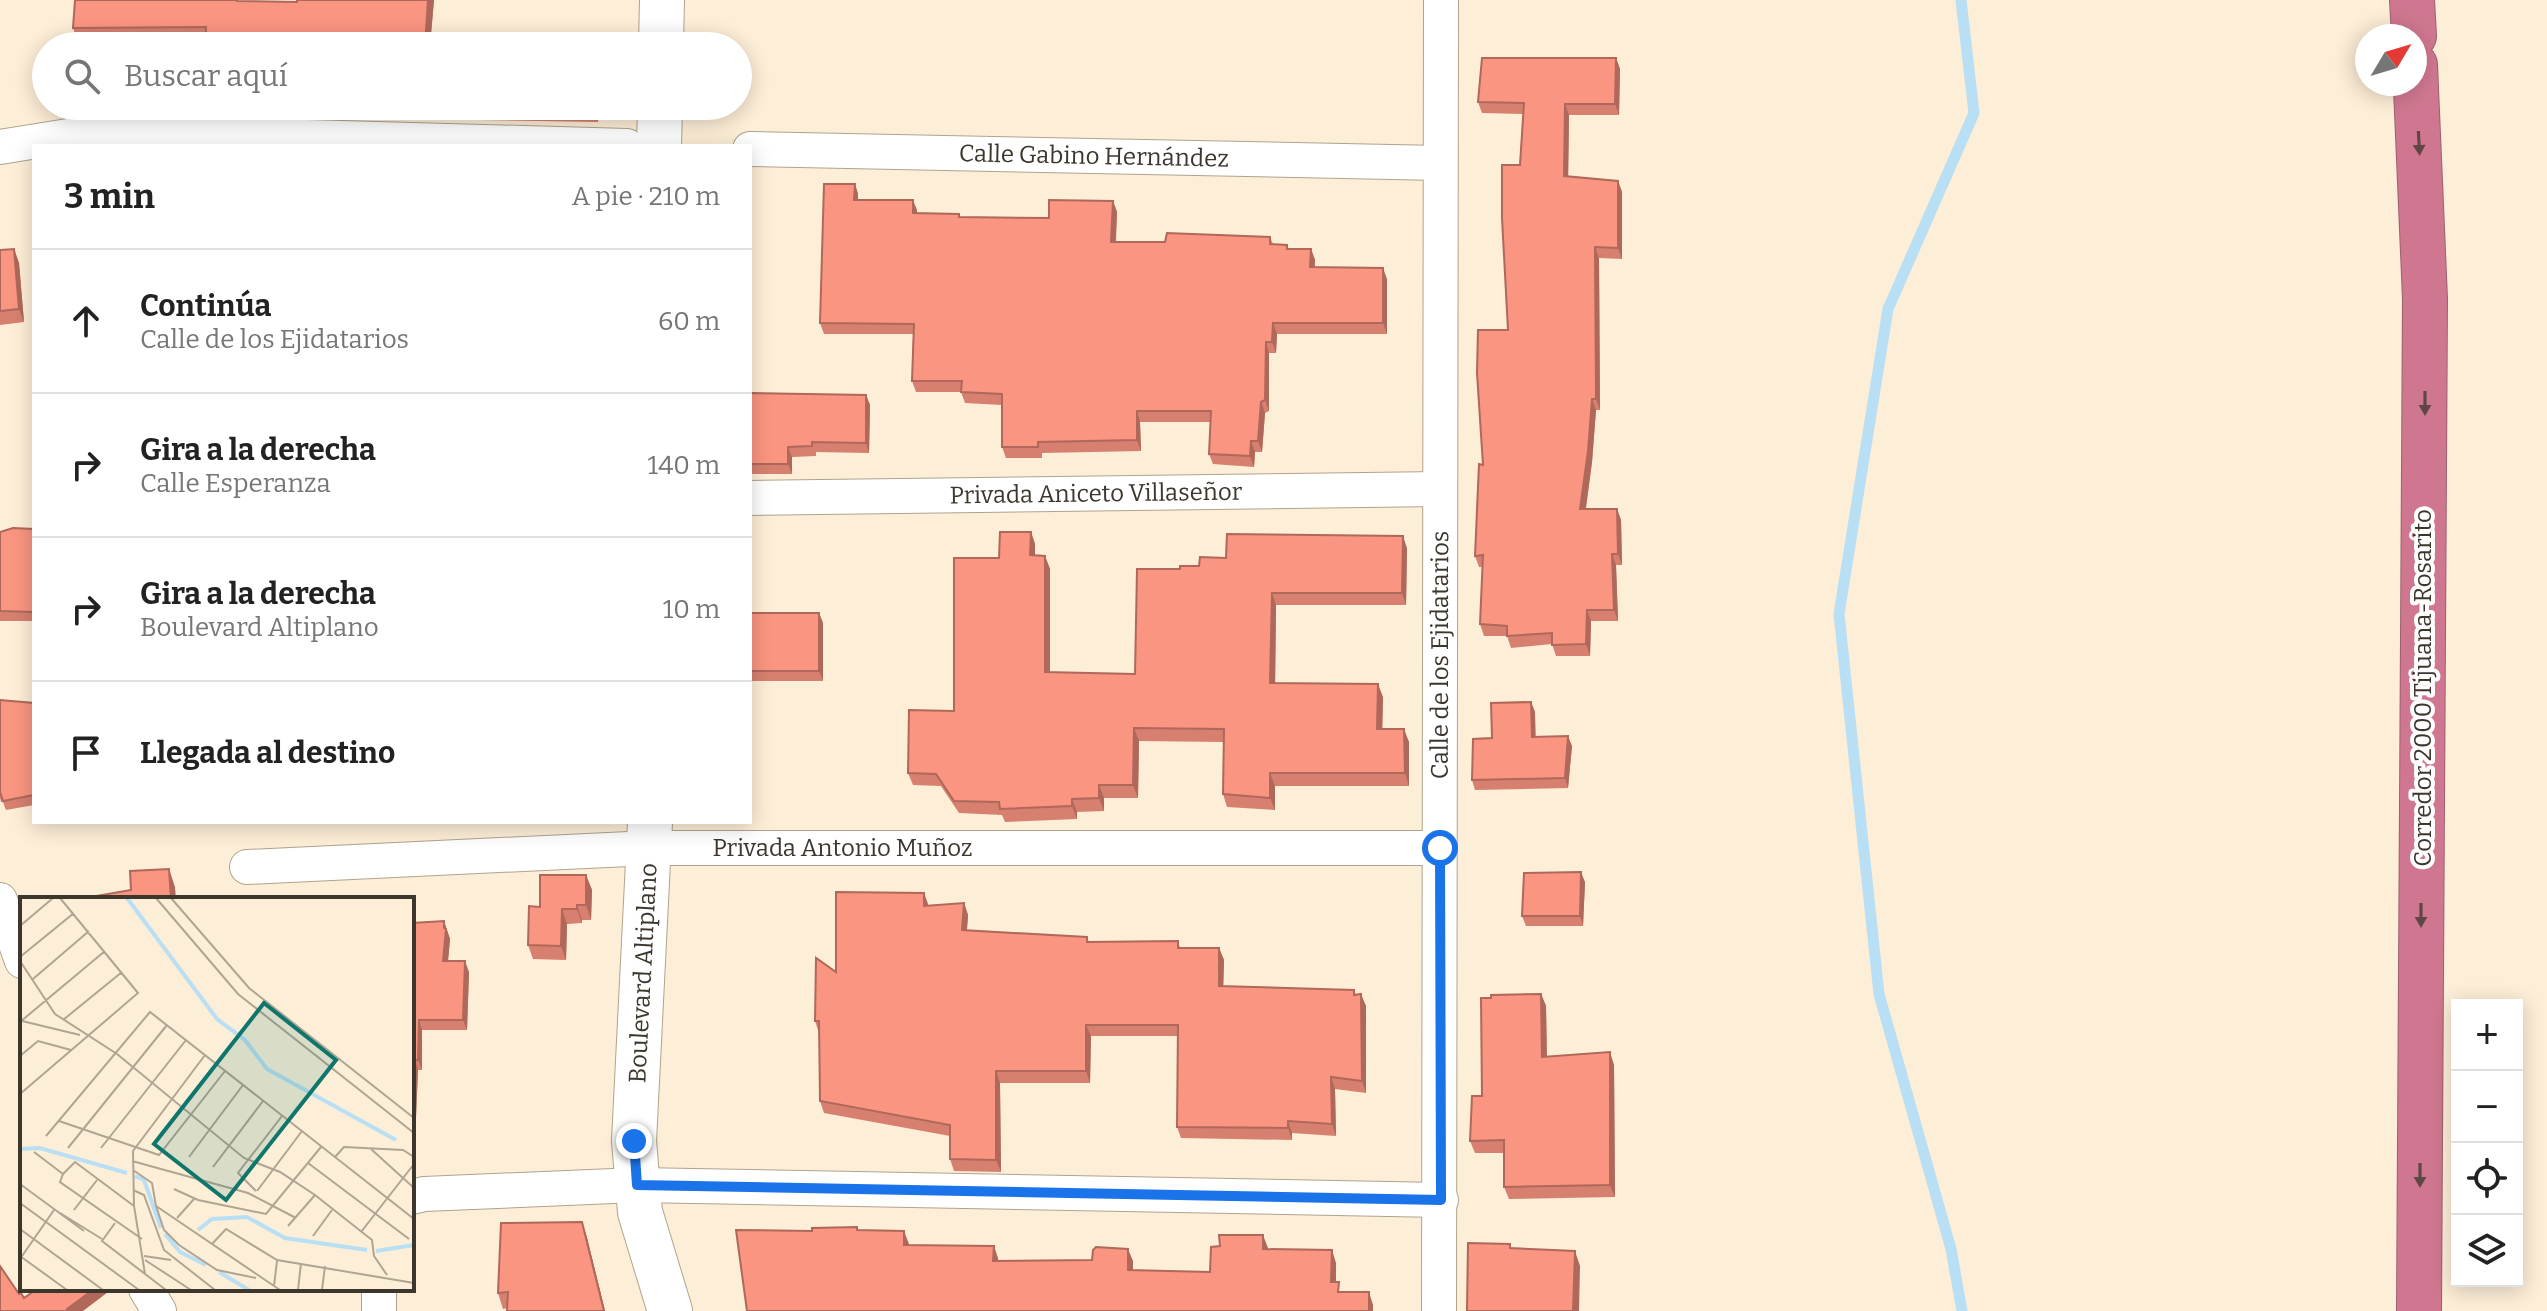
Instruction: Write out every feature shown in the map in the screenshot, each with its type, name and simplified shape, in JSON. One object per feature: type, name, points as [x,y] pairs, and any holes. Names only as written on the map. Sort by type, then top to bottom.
[{"type":"highway","points":[[2412,0],[2413,24]]},
{"type":"highway","name":"Corredor 2000 Tijuana-Rosarito","points":[[2416,96],[2425,299],[2419,1311]]},
{"type":"street","points":[[661,32],[662,0]]},
{"type":"street","name":"Calle de los Ejidatarios","points":[[1439,1311],[1441,0]]},
{"type":"street","points":[[659,144],[660,120]]},
{"type":"street","points":[[0,147],[99,131],[557,144]]},
{"type":"street","name":"Calle Gabino Hernández","points":[[752,149],[1440,163]]},
{"type":"street","name":"Privada Aniceto Villaseñor","points":[[752,498],[1440,489]]},
{"type":"street","name":"Privada Antonio Muñoz","points":[[247,867],[650,835],[1440,848]]},
{"type":"street","name":"Boulevard Altiplano","points":[[650,835],[634,1141],[637,1185],[647,1242],[670,1311]]},
{"type":"street","points":[[0,900],[20,955]]},
{"type":"street","points":[[414,1196],[637,1185],[1441,1200]]},
{"type":"street","points":[[147,1291],[159,1311]]},
{"type":"building","points":[[75,0],[428,0],[426,32],[206,32],[206,27],[73,28]]},
{"type":"building","points":[[1482,58],[1616,58],[1615,104],[1565,104],[1564,176],[1618,181],[1618,248],[1595,247],[1596,399],[1592,399],[1580,509],[1617,509],[1618,554],[1612,554],[1614,610],[1587,610],[1586,644],[1552,645],[1552,633],[1507,636],[1507,626],[1480,624],[1483,555],[1475,556],[1479,464],[1483,465],[1477,373],[1478,330],[1508,330],[1502,165],[1520,165],[1524,103],[1478,102]]},
{"type":"building","points":[[824,184],[855,184],[854,200],[913,200],[913,213],[959,214],[959,217],[1049,218],[1049,200],[1113,201],[1111,242],[1165,242],[1167,233],[1270,237],[1270,244],[1287,245],[1287,249],[1311,249],[1310,267],[1383,268],[1383,323],[1273,323],[1272,342],[1266,342],[1265,400],[1261,402],[1258,441],[1251,441],[1250,456],[1209,454],[1211,411],[1137,411],[1137,440],[1038,442],[1038,447],[1002,447],[1002,394],[961,392],[962,381],[912,381],[914,324],[820,323]]},
{"type":"building","points":[[14,249],[19,309],[0,311],[0,250]]},
{"type":"building","points":[[752,393],[866,395],[866,443],[812,442],[812,446],[788,447],[788,464],[752,464]]},
{"type":"building","points":[[13,528],[32,529],[32,612],[0,611],[0,532]]},
{"type":"building","points":[[1000,532],[1031,532],[1030,555],[1045,556],[1045,672],[1135,674],[1137,569],[1180,569],[1180,566],[1199,566],[1200,557],[1226,558],[1227,534],[1403,536],[1402,593],[1272,593],[1270,683],[1378,684],[1377,729],[1404,729],[1405,773],[1270,773],[1270,798],[1223,794],[1224,729],[1134,728],[1133,785],[1099,785],[1099,798],[1072,799],[1072,806],[1000,809],[999,802],[954,801],[936,774],[908,773],[909,710],[954,711],[954,558],[999,558]]},
{"type":"building","points":[[752,613],[819,613],[819,671],[752,671]]},
{"type":"building","points":[[0,700],[32,703],[32,795],[3,801],[0,792]]},
{"type":"building","points":[[1531,702],[1532,737],[1568,736],[1565,778],[1472,780],[1473,739],[1492,738],[1491,703]]},
{"type":"building","points":[[169,869],[171,897],[91,897],[131,890],[130,871]]},
{"type":"building","points":[[1581,872],[1580,916],[1522,916],[1524,873]]},
{"type":"building","points":[[540,875],[586,875],[586,905],[577,905],[577,909],[562,909],[561,946],[528,945],[529,906],[540,907]]},
{"type":"building","points":[[836,892],[924,893],[924,906],[964,903],[962,930],[1087,937],[1087,942],[1178,941],[1178,948],[1219,948],[1219,986],[1354,990],[1354,995],[1361,994],[1362,1081],[1331,1077],[1332,1124],[1288,1121],[1288,1128],[1177,1127],[1178,1025],[1086,1025],[1086,1071],[996,1071],[996,1160],[950,1159],[950,1125],[820,1101],[819,1021],[815,1021],[816,958],[836,972]]},
{"type":"building","points":[[444,921],[443,961],[465,961],[463,1020],[419,1020],[418,1060],[415,1060],[414,1076],[414,923]]},
{"type":"building","points":[[1541,994],[1542,1057],[1610,1052],[1610,1185],[1504,1187],[1504,1140],[1470,1141],[1472,1096],[1482,1096],[1481,998]]},
{"type":"building","points":[[582,1222],[604,1311],[507,1311],[508,1292],[498,1293],[501,1223]]},
{"type":"building","points":[[857,1227],[857,1230],[904,1231],[904,1245],[994,1246],[993,1261],[1092,1260],[1096,1247],[1128,1249],[1128,1270],[1210,1272],[1211,1247],[1220,1246],[1219,1235],[1263,1235],[1263,1249],[1332,1250],[1331,1282],[1339,1282],[1338,1292],[1369,1292],[1369,1311],[747,1311],[736,1230],[812,1231],[812,1228]]},
{"type":"building","points":[[1468,1243],[1575,1251],[1573,1311],[1467,1311]]},
{"type":"building","points":[[0,1266],[24,1298],[34,1291],[91,1291],[68,1311],[0,1311]]},
{"type":"waterway","points":[[1961,0],[1974,113],[1888,309],[1839,614],[1879,994],[1951,1249],[1962,1311]]},
{"type":"route","points":[[634,1141],[637,1185],[1441,1200],[1440,848]]}]
